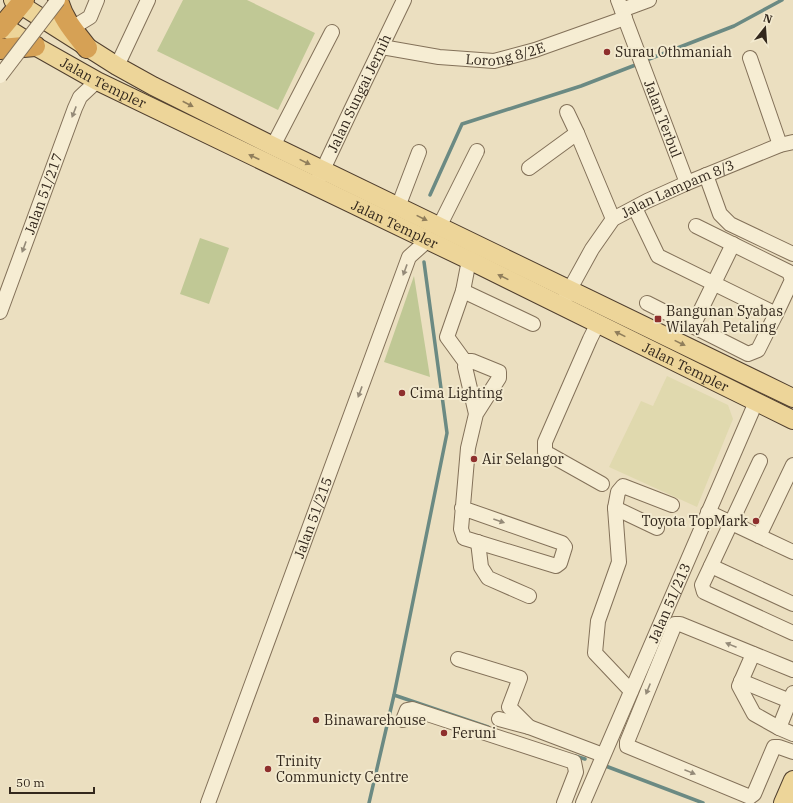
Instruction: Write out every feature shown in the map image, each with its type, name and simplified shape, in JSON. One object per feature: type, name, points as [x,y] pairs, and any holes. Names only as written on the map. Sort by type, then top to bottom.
[{"type":"highway","points":[[58,0],[64,18],[87,48]]},
{"type":"highway","points":[[1,26],[19,2]]},
{"type":"highway","points":[[0,49],[35,46]]},
{"type":"main road","name":"Jalan Templer","points":[[19,2],[87,48],[117,66],[273,146],[319,178],[398,207],[469,260],[793,420]]},
{"type":"main road","name":"Jalan Templer","points":[[1,26],[97,81],[319,178],[434,233],[569,290],[793,398]]},
{"type":"main road","points":[[783,803],[793,780]]},
{"type":"street","points":[[0,76],[58,0]]},
{"type":"street","points":[[72,28],[90,17],[97,0]]},
{"type":"street","name":"Jalan Sungai Jernih","points":[[319,178],[404,0]]},
{"type":"street","name":"Lorong 8/2E","points":[[382,47],[439,57],[494,61],[535,50],[622,9],[649,0]]},
{"type":"street","points":[[117,66],[143,1]]},
{"type":"street","name":"Jalan Terbul","points":[[622,9],[687,183]]},
{"type":"street","points":[[273,146],[332,32]]},
{"type":"street","points":[[750,58],[787,143]]},
{"type":"street","name":"Jalan 51/217","points":[[1,308],[75,108],[80,97],[97,81]]},
{"type":"street","points":[[567,112],[613,219]]},
{"type":"street","points":[[529,168],[577,133]]},
{"type":"street","name":"Jalan Lampam 8/3","points":[[561,305],[592,249],[613,219],[687,183],[787,143]]},
{"type":"street","points":[[434,233],[477,151]]},
{"type":"street","points":[[398,207],[418,152]]},
{"type":"street","points":[[706,175],[720,214],[730,224],[793,254]]},
{"type":"street","points":[[635,208],[658,256],[776,314]]},
{"type":"street","points":[[647,303],[748,354],[758,350],[792,280],[789,272],[696,226]]},
{"type":"street","name":"Jalan 51/215","points":[[208,803],[409,257],[434,233]]},
{"type":"street","points":[[692,326],[734,244]]},
{"type":"street","points":[[469,260],[463,290],[447,337],[466,363],[465,367],[476,414]]},
{"type":"street","points":[[463,290],[533,324]]},
{"type":"street","points":[[598,324],[545,442],[546,452],[602,484]]},
{"type":"street","points":[[462,508],[562,543],[565,547],[560,563],[556,566],[464,538],[461,529],[462,508],[468,448],[476,414],[499,378],[499,372],[472,361],[468,361],[466,363]]},
{"type":"street","name":"Jalan 51/213","points":[[584,799],[756,402]]},
{"type":"street","points":[[760,461],[702,585],[704,592],[793,633]]},
{"type":"street","points":[[759,536],[793,465]]},
{"type":"street","points":[[631,691],[595,653],[598,621],[619,562],[615,508],[618,492],[623,486],[672,506]]},
{"type":"street","points":[[615,508],[657,528]]},
{"type":"street","points":[[708,512],[793,552]]},
{"type":"street","points":[[478,542],[481,567],[488,578],[530,596]]},
{"type":"street","points":[[711,566],[793,604]]},
{"type":"street","points":[[793,670],[680,624],[675,624],[627,742],[627,746],[750,797],[754,794],[774,747],[779,746],[793,752]]},
{"type":"street","points":[[753,654],[739,686],[754,714],[793,734]]},
{"type":"street","points":[[458,659],[520,678],[509,707],[529,726]]},
{"type":"street","points":[[741,681],[792,697],[779,728]]},
{"type":"street","points":[[403,720],[407,710],[412,709],[574,762],[576,772],[564,803]]},
{"type":"street","points":[[499,719],[529,726],[603,755]]},
{"type":"street","points":[[514,742],[529,726]]},
{"type":"street","points":[[570,788],[584,799]]},
{"type":"shaded area","points":[[667,376],[728,405],[733,419],[697,507],[609,467],[641,401],[653,406]]},
{"type":"green space","points":[[183,0],[247,0],[315,33],[278,110],[157,51]]},
{"type":"green space","points":[[200,238],[229,248],[209,304],[180,294]]},
{"type":"green space","points":[[414,276],[430,377],[384,362]]},
{"type":"waterway","points":[[644,61],[734,26],[782,0]]},
{"type":"waterway","points":[[430,195],[462,124],[581,86],[638,64]]},
{"type":"waterway","points":[[369,803],[394,695],[447,433],[424,262]]},
{"type":"waterway","points":[[394,695],[488,727]]},
{"type":"waterway","points":[[575,756],[585,759]]},
{"type":"waterway","points":[[603,765],[703,803]]},
{"type":"place","name":"Surau Othmaniah","points":[[607,52]]},
{"type":"place","name":"Bangunan Syabas Wilayah Petaling","points":[[658,319]]},
{"type":"place","name":"Cima Lighting","points":[[402,393]]},
{"type":"place","name":"Air Selangor","points":[[474,459]]},
{"type":"place","name":"Toyota TopMark","points":[[756,521]]},
{"type":"place","name":"Binawarehouse","points":[[316,720]]},
{"type":"place","name":"Feruni","points":[[444,733]]},
{"type":"place","name":"Trinity Communicty Centre","points":[[268,769]]}]
